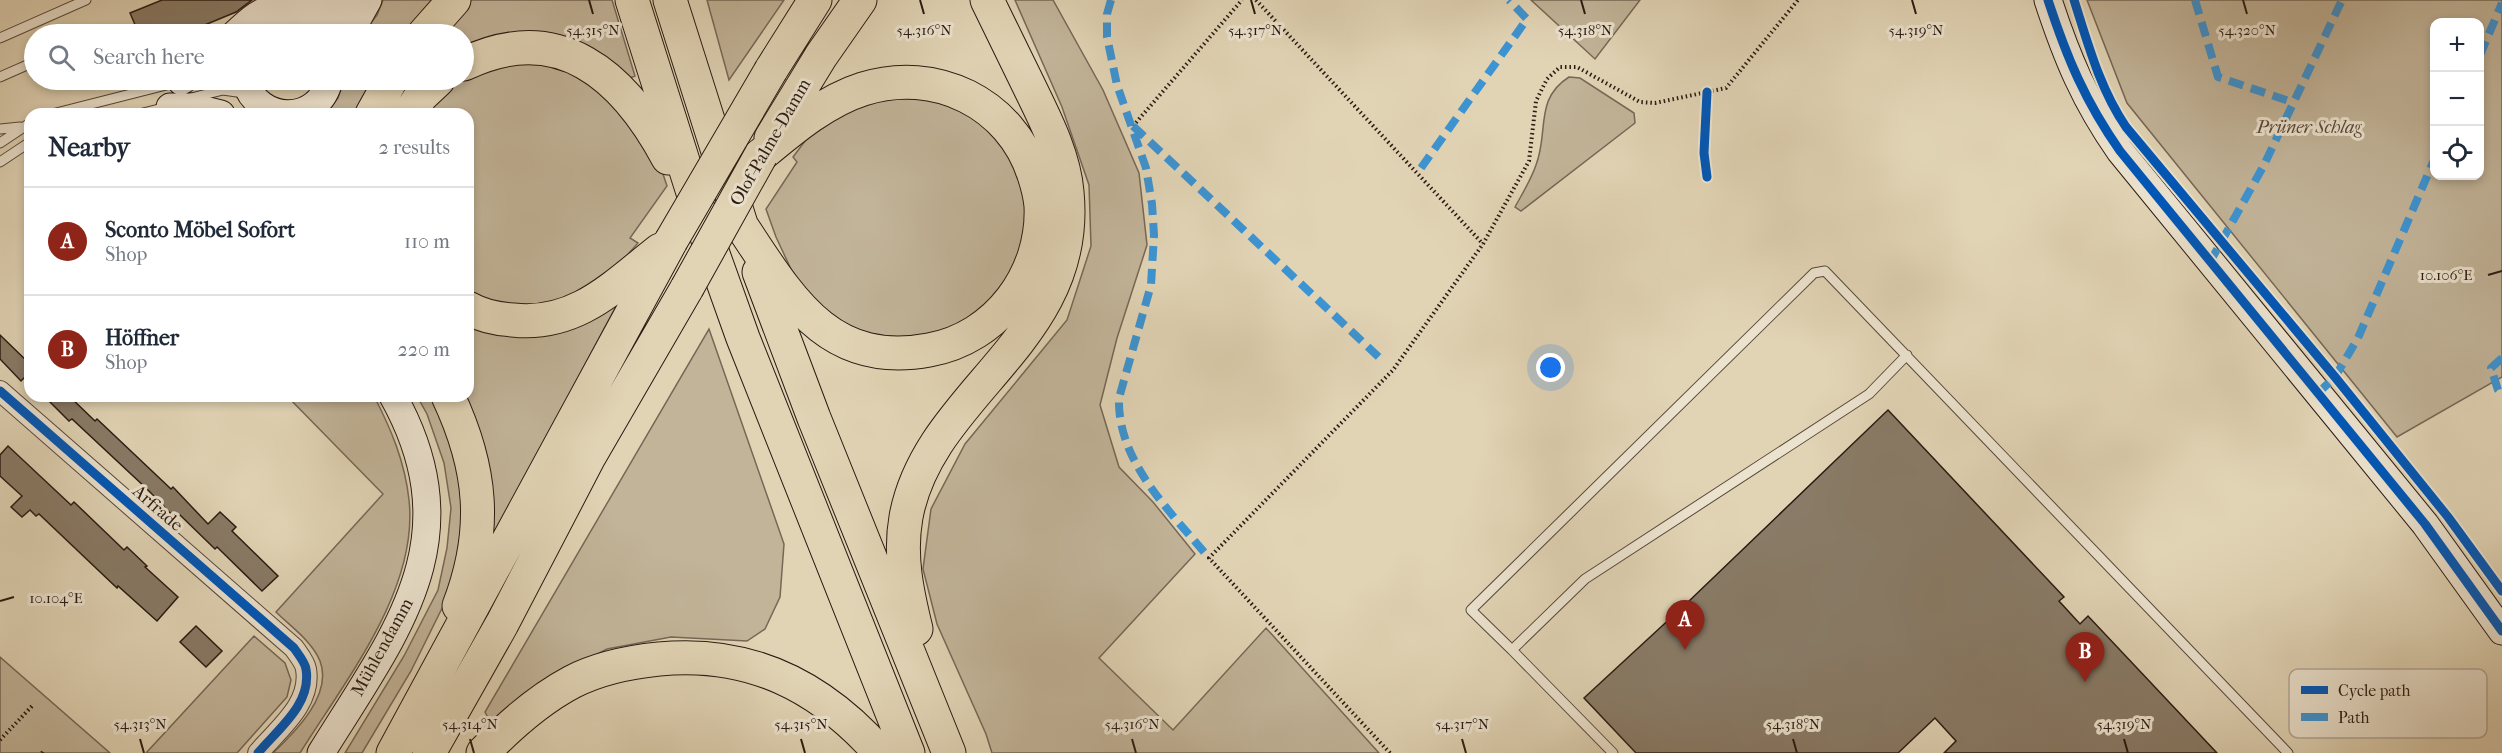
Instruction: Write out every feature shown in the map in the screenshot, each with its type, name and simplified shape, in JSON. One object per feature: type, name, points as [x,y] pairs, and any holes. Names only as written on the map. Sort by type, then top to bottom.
[{"type":"highway","points":[[433,24],[454,0]]},
{"type":"highway","points":[[632,0],[708,240],[785,447],[908,753]]},
{"type":"highway","points":[[670,0],[741,225],[814,418],[945,740]]},
{"type":"highway","name":"Olof-Palme-Damm","points":[[419,707],[671,242],[771,70],[815,0]]},
{"type":"highway","name":"Olof-Palme-Damm","points":[[429,753],[501,624],[589,457],[761,155],[787,123],[860,0]]},
{"type":"highway","points":[[945,740],[906,588],[903,539],[911,497],[928,460],[947,429],[1029,329],[1057,278],[1066,247],[1069,215],[1067,189],[1048,126],[987,0]]},
{"type":"highway","points":[[474,60],[494,52],[537,49],[575,58],[596,68],[631,100],[651,129],[679,179],[708,240]]},
{"type":"highway","points":[[741,225],[786,292],[805,314],[846,343],[869,351],[915,353],[941,348],[960,341],[999,315],[1026,278],[1036,251],[1041,204],[1029,159],[1017,139],[990,110],[972,98],[938,84],[918,81],[880,84],[861,89],[787,123]]},
{"type":"highway","points":[[375,108],[385,90]]},
{"type":"highway","points":[[413,108],[427,90]]},
{"type":"highway","points":[[474,310],[497,319],[523,321],[570,315],[594,302],[671,242]]},
{"type":"highway","points":[[393,753],[419,707],[462,597],[474,550],[478,523],[476,475],[469,446],[451,402]]},
{"type":"highway","points":[[483,753],[520,718],[572,682],[609,667],[672,658],[703,658],[749,665],[805,688],[837,710],[880,753]]},
{"type":"street","points":[[248,24],[262,13],[313,6],[327,0]]},
{"type":"street","points":[[318,24],[337,11],[347,0]]},
{"type":"street","points":[[353,24],[368,0]]},
{"type":"street","points":[[2048,0],[2078,82],[2095,116],[2120,151],[2425,524],[2502,631]]},
{"type":"street","points":[[250,90],[267,108]]},
{"type":"street","points":[[312,108],[324,90]]},
{"type":"street","points":[[170,107],[197,108]]},
{"type":"street","name":"Arfrade","points":[[0,391],[294,648],[306,667],[306,683],[301,703],[258,753]]},
{"type":"street","name":"Mühlendamm","points":[[321,753],[402,616],[423,560],[428,511],[425,485],[416,449],[396,402]]},
{"type":"lane","points":[[32,24],[86,0]]},
{"type":"lane","points":[[0,38],[24,27]]},
{"type":"lane","points":[[0,76],[24,66]]},
{"type":"lane","points":[[75,108],[145,90]]},
{"type":"lane","points":[[166,108],[216,90],[234,90]]},
{"type":"lane","points":[[84,108],[87,105]]},
{"type":"lane","points":[[0,129],[24,125]]},
{"type":"lane","points":[[0,143],[24,127]]},
{"type":"lane","points":[[0,162],[24,146]]},
{"type":"lane","points":[[1613,753],[1471,610],[1814,273],[1825,271],[2288,753]]},
{"type":"lane","points":[[1512,650],[1585,579],[1869,394],[1907,356]]},
{"type":"path","points":[[1133,126],[1242,0]]},
{"type":"path","points":[[1256,0],[1483,244]]},
{"type":"path","points":[[1390,753],[1209,558],[1393,370],[1483,244],[1529,161],[1536,101],[1547,79],[1560,67],[1577,67],[1640,102],[1654,103],[1726,88],[1797,0]]},
{"type":"path","points":[[0,741],[33,705]]},
{"type":"green space","points":[[383,0],[437,0],[416,24],[370,24],[377,15]]},
{"type":"green space","points":[[468,0],[612,0],[635,76],[625,80],[612,69],[474,56],[474,24],[445,24]]},
{"type":"green space","points":[[707,0],[784,0],[729,80]]},
{"type":"green space","points":[[1015,0],[1053,0],[1103,90],[1139,173],[1147,245],[1117,338],[1100,405],[1119,467],[1153,502],[1195,554],[1099,658],[1173,730],[1266,628],[1379,753],[992,753],[986,734],[937,624],[923,569],[931,509],[965,444],[1067,320],[1091,246],[1089,185],[1062,107]]},
{"type":"green space","points":[[1531,0],[1640,0],[1595,59]]},
{"type":"green space","name":"Prüner Schlag","points":[[2087,0],[2502,0],[2502,377],[2397,437],[2127,103]]},
{"type":"green space","points":[[535,57],[610,89],[662,171],[667,186],[630,238],[638,243],[603,282],[542,310],[474,298],[474,108],[426,108],[444,90],[474,90],[474,77]]},
{"type":"green space","points":[[1569,77],[1580,78],[1634,113],[1635,123],[1521,211],[1515,207],[1540,153],[1547,106],[1551,95]]},
{"type":"green space","points":[[341,90],[371,90],[361,108],[330,108]]},
{"type":"green space","points":[[939,94],[1003,137],[1029,206],[1012,283],[953,335],[877,340],[829,317],[797,282],[766,209],[797,162],[793,157],[808,137],[847,104]]},
{"type":"green space","points":[[621,297],[488,548],[459,402],[474,402],[474,316]]},
{"type":"green space","points":[[709,329],[784,544],[780,597],[765,629],[747,641],[671,637],[607,649],[565,671],[492,725],[485,712]]},
{"type":"green space","points":[[293,402],[377,402],[401,459],[409,500],[409,533],[403,567],[391,600],[357,665],[300,753],[273,753],[310,712],[317,700],[323,674],[320,661],[312,647],[276,612],[383,494]]},
{"type":"green space","points":[[420,402],[438,402],[465,500],[453,586],[411,671],[362,753],[345,753],[404,656],[438,590],[447,548],[451,508],[444,463],[427,414]]},
{"type":"green space","points":[[254,636],[285,663],[291,680],[287,697],[237,753],[146,753]]},
{"type":"green space","points":[[0,657],[110,753],[0,753]]},
{"type":"building","points":[[162,0],[252,0],[236,12],[207,24],[135,24],[130,13]]},
{"type":"building","points":[[0,335],[24,358],[24,378],[21,381],[0,359]]},
{"type":"building","points":[[50,402],[75,402],[95,421],[97,419],[171,489],[173,487],[208,524],[220,512],[236,527],[232,531],[278,576],[262,591],[180,515],[176,519],[72,419],[69,421]]},
{"type":"building","points":[[1888,410],[2064,597],[2059,601],[2080,624],[2088,616],[2217,753],[1944,753],[1956,741],[1935,718],[1898,753],[1636,753],[1584,698],[1688,602]]},
{"type":"building","points":[[8,446],[71,505],[74,502],[124,550],[127,547],[178,597],[157,621],[118,586],[117,588],[39,514],[36,516],[30,510],[22,517],[11,507],[22,496],[0,476],[0,455]]},
{"type":"building","points":[[196,626],[222,651],[206,667],[180,642]]},
{"type":"marked path","points":[[1111,0],[1107,14],[1107,37],[1117,85],[1146,168],[1154,235],[1151,285],[1119,398],[1121,421],[1127,444],[1149,485],[1209,558]]},
{"type":"marked path","points":[[1421,168],[1527,19],[1509,0]]},
{"type":"marked path","points":[[2195,0],[2218,77],[2292,102]]},
{"type":"marked path","points":[[2210,262],[2264,165],[2342,0]]},
{"type":"marked path","points":[[2484,46],[2502,3]]},
{"type":"marked path","points":[[1133,126],[1383,361]]},
{"type":"marked path","points":[[2318,393],[2335,377],[2358,338],[2430,169]]},
{"type":"marked path","points":[[2502,358],[2491,368],[2498,390],[2502,394]]},
{"type":"cycle path","points":[[2048,0],[2062,41],[2087,97],[2120,151],[2425,524],[2502,631]]},
{"type":"cycle path","points":[[2074,0],[2102,82],[2126,127],[2335,377],[2448,517],[2502,591]]},
{"type":"cycle path","points":[[1707,92],[1704,153],[1707,177]]},
{"type":"cycle path","points":[[0,391],[294,648],[306,669],[304,694],[292,715],[258,753]]},
{"type":"place","name":"Sconto Möbel Sofort","points":[[1685,650]]},
{"type":"place","name":"Höffner","points":[[2085,682]]}]
